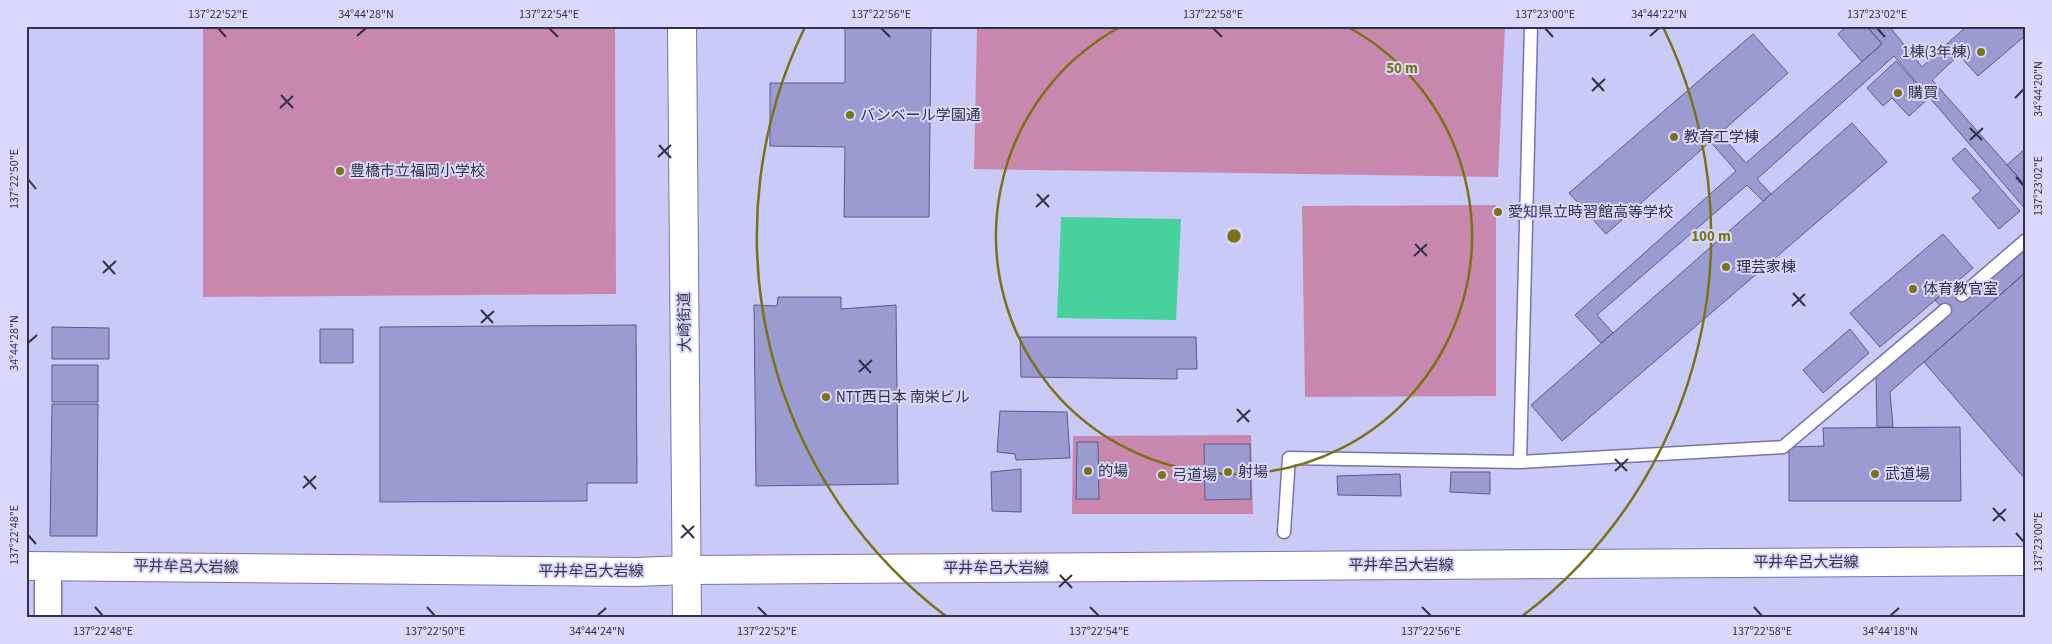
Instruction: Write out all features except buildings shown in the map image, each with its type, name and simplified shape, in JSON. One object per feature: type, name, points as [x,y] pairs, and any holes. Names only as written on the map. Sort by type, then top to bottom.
[{"type":"main road","name":"大崎街道","points":[[682,26],[687,618]]},
{"type":"main road","name":"平井牟呂大岩線","points":[[37,566],[636,572],[687,570],[2026,560]]},
{"type":"street","points":[[37,566],[48,618]]},
{"type":"lane","points":[[1520,462],[1531,26]]},
{"type":"lane","points":[[1962,295],[2026,240]]},
{"type":"lane","points":[[1284,532],[1289,458],[1520,462],[1783,447],[1945,310]]},
{"type":"shaded area","name":"豊橋市立福岡小学校","points":[[203,26],[615,26],[616,294],[203,297]]},
{"type":"shaded area","points":[[977,26],[1505,26],[1498,177],[974,169]]},
{"type":"shaded area","points":[[1496,205],[1496,396],[1305,397],[1302,206]]},
{"type":"shaded area","points":[[1061,217],[1181,219],[1176,320],[1057,318]]},
{"type":"shaded area","name":"弓道場","points":[[1251,435],[1253,514],[1072,514],[1073,436]]},
{"type":"place","name":"1棟(3年棟)","points":[[1981,52]]},
{"type":"place","name":"購買","points":[[1898,93]]},
{"type":"place","name":"バンベール学園通","points":[[850,115]]},
{"type":"place","name":"教育工学棟","points":[[1674,137]]},
{"type":"place","name":"豊橋市立福岡小学校","points":[[340,171]]},
{"type":"place","name":"愛知県立時習館高等学校","points":[[1498,212]]},
{"type":"place","name":"理芸家棟","points":[[1726,267]]},
{"type":"place","name":"体育教官室","points":[[1913,289]]},
{"type":"place","name":"NTT西日本 南栄ビル","points":[[826,397]]},
{"type":"place","name":"的場","points":[[1088,471]]},
{"type":"place","name":"射場","points":[[1228,472]]},
{"type":"place","name":"武道場","points":[[1875,474]]},
{"type":"place","name":"弓道場","points":[[1162,475]]}]
